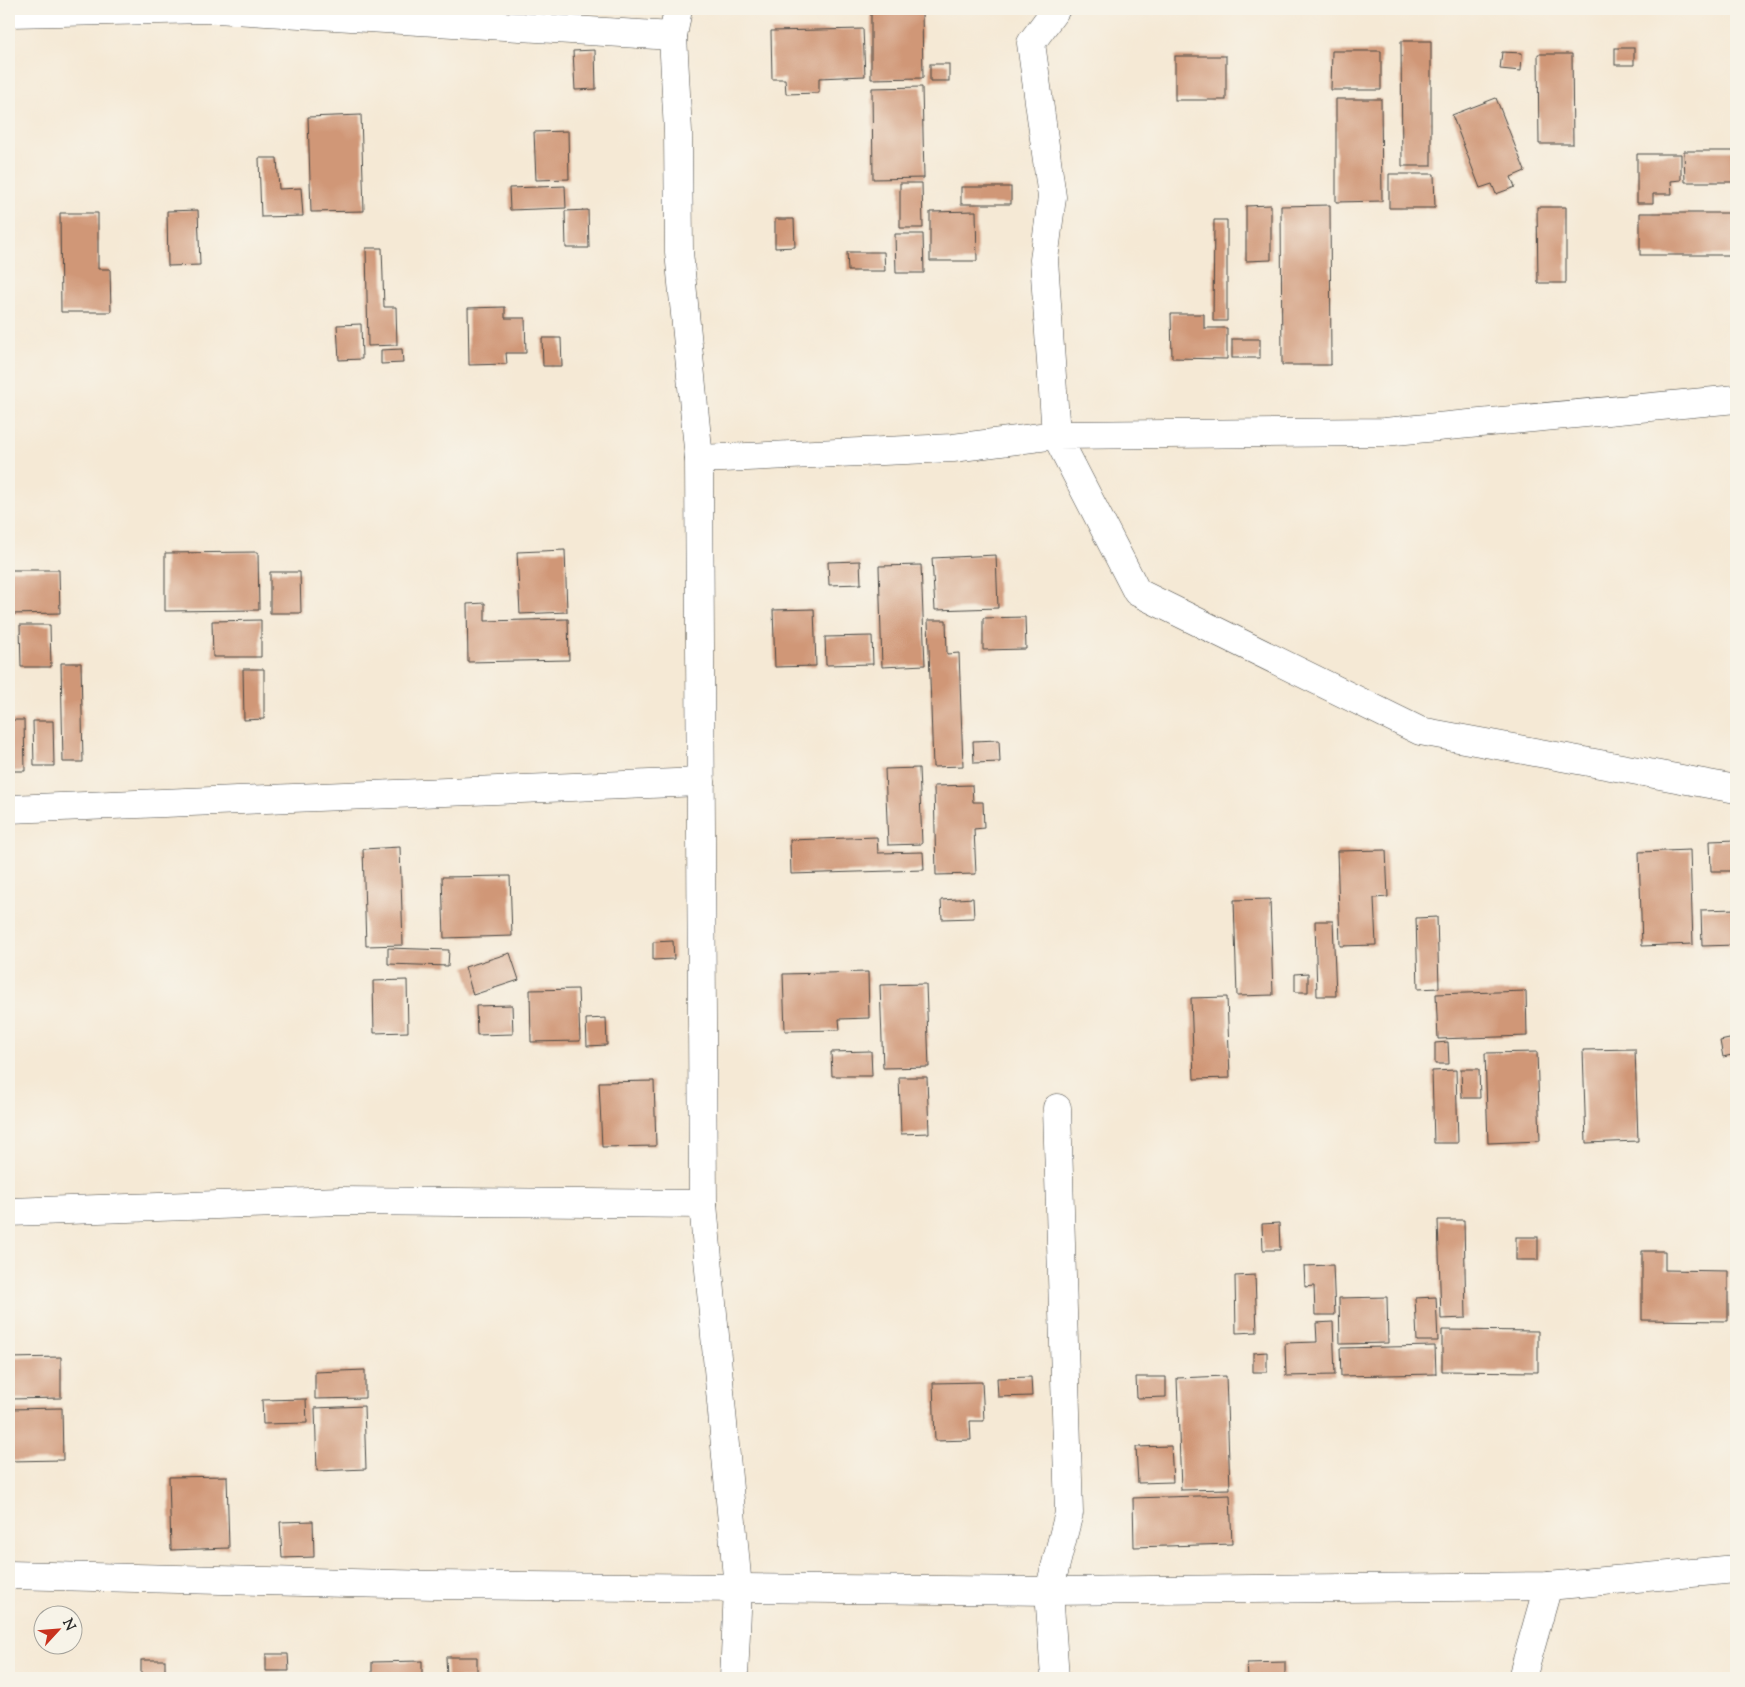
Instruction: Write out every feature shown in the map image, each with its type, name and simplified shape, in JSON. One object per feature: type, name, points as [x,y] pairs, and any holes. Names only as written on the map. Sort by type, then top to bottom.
[{"type":"street","points":[[9,13],[211,9]]},
{"type":"street","points":[[216,9],[673,36]]},
{"type":"street","points":[[678,9],[673,36],[678,132],[679,252],[699,459],[703,1204],[738,1588],[734,1678]]},
{"type":"street","points":[[1056,9],[1031,42],[1052,197],[1044,260],[1056,435],[1138,592],[1420,731],[1736,789]]},
{"type":"street","points":[[699,459],[953,448],[1056,435],[1384,432],[1736,399]]},
{"type":"street","points":[[9,808],[701,782]]},
{"type":"street","points":[[1055,1678],[1049,1591],[1069,1513],[1057,1108]]},
{"type":"street","points":[[9,1212],[340,1201],[703,1204]]},
{"type":"street","points":[[9,1574],[424,1584],[1049,1591],[1548,1586],[1736,1568]]},
{"type":"street","points":[[1522,1678],[1548,1586]]},
{"type":"building","points":[[871,9],[922,9],[923,78],[871,79]]},
{"type":"building","points":[[863,29],[865,76],[819,78],[819,93],[786,94],[785,79],[772,79],[771,31]]},
{"type":"building","points":[[1401,41],[1431,41],[1431,166],[1402,166]]},
{"type":"building","points":[[1615,48],[1634,48],[1634,65],[1615,65]]},
{"type":"building","points":[[595,50],[596,89],[575,90],[573,51]]},
{"type":"building","points":[[1332,51],[1381,51],[1381,90],[1331,90]]},
{"type":"building","points":[[1502,52],[1522,53],[1521,71],[1500,69]]},
{"type":"building","points":[[1538,54],[1572,54],[1573,144],[1539,144]]},
{"type":"building","points":[[1175,56],[1226,56],[1226,100],[1175,100]]},
{"type":"building","points":[[930,64],[949,64],[949,81],[930,81]]},
{"type":"building","points":[[922,87],[924,178],[873,179],[872,88]]},
{"type":"building","points":[[1496,98],[1525,171],[1511,177],[1515,187],[1496,194],[1492,184],[1480,188],[1452,115]]},
{"type":"building","points":[[1336,99],[1381,99],[1382,201],[1336,202]]},
{"type":"building","points":[[361,115],[364,211],[311,212],[308,117]]},
{"type":"building","points":[[568,131],[569,179],[536,180],[534,132]]},
{"type":"building","points":[[1684,151],[1736,151],[1736,182],[1685,182]]},
{"type":"building","points":[[1637,154],[1681,154],[1681,180],[1671,181],[1672,194],[1653,194],[1653,203],[1637,203]]},
{"type":"building","points":[[259,158],[277,158],[279,189],[301,188],[303,216],[261,217]]},
{"type":"building","points":[[1389,174],[1434,174],[1435,208],[1389,208]]},
{"type":"building","points":[[900,183],[922,183],[923,228],[900,228]]},
{"type":"building","points":[[565,186],[566,208],[510,210],[509,188]]},
{"type":"building","points":[[961,187],[1011,187],[1011,204],[961,204]]},
{"type":"building","points":[[1271,205],[1271,260],[1246,261],[1246,206]]},
{"type":"building","points":[[1330,205],[1331,365],[1282,365],[1281,206]]},
{"type":"building","points":[[1537,207],[1566,207],[1566,283],[1538,283]]},
{"type":"building","points":[[198,210],[200,265],[168,266],[167,211]]},
{"type":"building","points":[[588,210],[589,248],[566,248],[565,211]]},
{"type":"building","points":[[976,211],[977,261],[930,261],[930,212]]},
{"type":"building","points":[[60,213],[98,213],[98,269],[110,269],[111,312],[61,312]]},
{"type":"building","points":[[1640,213],[1736,213],[1736,255],[1640,255]]},
{"type":"building","points":[[775,219],[794,219],[795,247],[775,248]]},
{"type":"building","points":[[1214,220],[1227,220],[1227,321],[1213,321]]},
{"type":"building","points":[[895,234],[923,234],[924,273],[896,273]]},
{"type":"building","points":[[366,248],[382,248],[384,307],[396,307],[397,345],[368,346]]},
{"type":"building","points":[[847,252],[884,252],[885,271],[848,271]]},
{"type":"building","points":[[505,307],[505,318],[525,318],[526,353],[506,353],[507,364],[469,365],[468,308]]},
{"type":"building","points":[[1171,314],[1204,314],[1204,328],[1227,328],[1227,359],[1172,358]]},
{"type":"building","points":[[361,324],[362,359],[339,360],[337,325]]},
{"type":"building","points":[[542,338],[561,338],[562,366],[543,366]]},
{"type":"building","points":[[1232,339],[1260,339],[1260,358],[1232,358]]},
{"type":"building","points":[[402,349],[403,363],[381,364],[381,350]]},
{"type":"building","points":[[565,550],[567,612],[520,614],[517,552]]},
{"type":"building","points":[[258,552],[259,610],[165,611],[165,553]]},
{"type":"building","points":[[996,555],[998,608],[935,610],[932,558]]},
{"type":"building","points":[[860,561],[861,584],[829,585],[828,562]]},
{"type":"building","points":[[921,565],[925,665],[882,667],[879,566]]},
{"type":"building","points":[[9,570],[59,570],[60,613],[9,614]]},
{"type":"building","points":[[270,572],[300,572],[301,613],[270,613]]},
{"type":"building","points":[[485,603],[485,621],[568,619],[569,660],[468,662],[467,604]]},
{"type":"building","points":[[814,609],[816,666],[775,667],[773,610]]},
{"type":"building","points":[[1025,617],[1026,649],[983,650],[983,618]]},
{"type":"building","points":[[261,620],[261,657],[213,657],[212,621]]},
{"type":"building","points":[[928,620],[946,620],[947,654],[959,653],[963,766],[933,767]]},
{"type":"building","points":[[20,625],[50,625],[51,667],[21,667]]},
{"type":"building","points":[[872,636],[873,664],[826,665],[825,637]]},
{"type":"building","points":[[61,663],[81,663],[83,762],[63,762]]},
{"type":"building","points":[[243,669],[264,669],[264,719],[244,720]]},
{"type":"building","points":[[9,720],[24,720],[25,771],[9,771]]},
{"type":"building","points":[[33,721],[53,721],[54,766],[34,766]]},
{"type":"building","points":[[999,740],[1000,762],[974,763],[973,741]]},
{"type":"building","points":[[919,768],[922,844],[888,845],[885,769]]},
{"type":"building","points":[[972,785],[973,802],[983,802],[984,828],[974,829],[976,874],[936,875],[934,786]]},
{"type":"building","points":[[877,837],[878,853],[923,852],[924,870],[791,874],[790,840]]},
{"type":"building","points":[[1736,840],[1736,871],[1711,871],[1710,841]]},
{"type":"building","points":[[400,847],[403,945],[366,946],[363,849]]},
{"type":"building","points":[[1386,850],[1388,897],[1374,898],[1376,945],[1340,946],[1337,851]]},
{"type":"building","points":[[1690,850],[1693,944],[1642,946],[1639,852]]},
{"type":"building","points":[[510,876],[512,936],[444,938],[442,877]]},
{"type":"building","points":[[973,898],[974,918],[942,919],[941,900]]},
{"type":"building","points":[[1270,899],[1273,995],[1237,996],[1234,900]]},
{"type":"building","points":[[1736,909],[1736,945],[1702,946],[1701,910]]},
{"type":"building","points":[[1437,917],[1439,988],[1418,989],[1416,918]]},
{"type":"building","points":[[1315,921],[1333,921],[1336,996],[1317,996]]},
{"type":"building","points":[[673,941],[674,959],[653,960],[653,942]]},
{"type":"building","points":[[388,948],[449,950],[448,966],[388,964]]},
{"type":"building","points":[[510,953],[519,980],[473,995],[465,967]]},
{"type":"building","points":[[868,972],[869,1018],[839,1019],[840,1030],[785,1031],[783,974]]},
{"type":"building","points":[[1308,973],[1308,992],[1295,992],[1295,974]]},
{"type":"building","points":[[407,980],[408,1032],[374,1033],[373,981]]},
{"type":"building","points":[[926,984],[929,1067],[883,1068],[880,985]]},
{"type":"building","points":[[578,989],[580,1041],[531,1042],[530,990]]},
{"type":"building","points":[[1526,991],[1527,1036],[1438,1039],[1436,994]]},
{"type":"building","points":[[1227,997],[1230,1078],[1194,1079],[1191,998]]},
{"type":"building","points":[[512,1005],[513,1034],[477,1035],[476,1006]]},
{"type":"building","points":[[606,1018],[607,1045],[587,1046],[586,1019]]},
{"type":"building","points":[[1734,1038],[1736,1054],[1723,1057],[1720,1041]]},
{"type":"building","points":[[1448,1042],[1449,1064],[1435,1064],[1435,1043]]},
{"type":"building","points":[[1635,1049],[1638,1141],[1586,1143],[1583,1050]]},
{"type":"building","points":[[871,1051],[872,1076],[832,1076],[831,1052]]},
{"type":"building","points":[[1537,1052],[1540,1141],[1488,1143],[1485,1053]]},
{"type":"building","points":[[1461,1069],[1479,1069],[1480,1098],[1462,1098]]},
{"type":"building","points":[[1456,1070],[1458,1143],[1434,1143],[1432,1071]]},
{"type":"building","points":[[899,1077],[927,1077],[929,1133],[901,1134]]},
{"type":"building","points":[[654,1081],[656,1146],[602,1147],[599,1082]]},
{"type":"building","points":[[1438,1220],[1464,1220],[1466,1318],[1441,1319]]},
{"type":"building","points":[[1279,1223],[1280,1250],[1263,1250],[1262,1224]]},
{"type":"building","points":[[1516,1237],[1538,1237],[1538,1260],[1516,1260]]},
{"type":"building","points":[[1642,1251],[1665,1251],[1665,1270],[1728,1271],[1728,1321],[1642,1320]]},
{"type":"building","points":[[1333,1265],[1335,1315],[1315,1315],[1314,1286],[1305,1287],[1304,1266]]},
{"type":"building","points":[[1255,1275],[1257,1332],[1236,1333],[1235,1276]]},
{"type":"building","points":[[1387,1297],[1388,1343],[1340,1344],[1339,1298]]},
{"type":"building","points":[[1436,1297],[1438,1341],[1417,1341],[1415,1298]]},
{"type":"building","points":[[1333,1322],[1335,1375],[1286,1376],[1285,1343],[1317,1342],[1316,1323]]},
{"type":"building","points":[[1442,1330],[1538,1331],[1538,1372],[1442,1371]]},
{"type":"building","points":[[1435,1346],[1436,1374],[1341,1376],[1340,1348]]},
{"type":"building","points":[[1267,1352],[1267,1372],[1253,1372],[1253,1353]]},
{"type":"building","points":[[61,1357],[61,1398],[9,1399],[9,1358]]},
{"type":"building","points":[[365,1370],[365,1398],[315,1399],[315,1372]]},
{"type":"building","points":[[1226,1376],[1230,1489],[1181,1490],[1177,1378]]},
{"type":"building","points":[[1031,1377],[1032,1396],[998,1397],[997,1378]]},
{"type":"building","points":[[1136,1377],[1166,1377],[1166,1397],[1137,1398]]},
{"type":"building","points":[[982,1382],[984,1421],[970,1421],[971,1440],[935,1441],[933,1383]]},
{"type":"building","points":[[306,1399],[307,1423],[263,1424],[262,1400]]},
{"type":"building","points":[[364,1406],[366,1469],[317,1471],[315,1408]]},
{"type":"building","points":[[62,1408],[63,1460],[9,1461],[9,1409]]},
{"type":"building","points":[[1171,1446],[1173,1482],[1138,1483],[1136,1447]]},
{"type":"building","points":[[227,1476],[229,1548],[171,1550],[169,1477]]},
{"type":"building","points":[[1230,1495],[1232,1544],[1134,1547],[1133,1498]]},
{"type":"building","points":[[313,1521],[314,1557],[282,1558],[280,1522]]},
{"type":"building","points":[[266,1654],[288,1654],[289,1671],[266,1671]]},
{"type":"building","points":[[446,1657],[477,1657],[477,1678],[447,1678]]},
{"type":"building","points":[[141,1660],[165,1660],[165,1678],[141,1678]]},
{"type":"building","points":[[422,1661],[422,1678],[372,1678],[372,1662]]},
{"type":"building","points":[[1285,1662],[1285,1678],[1248,1678],[1247,1663]]}]
